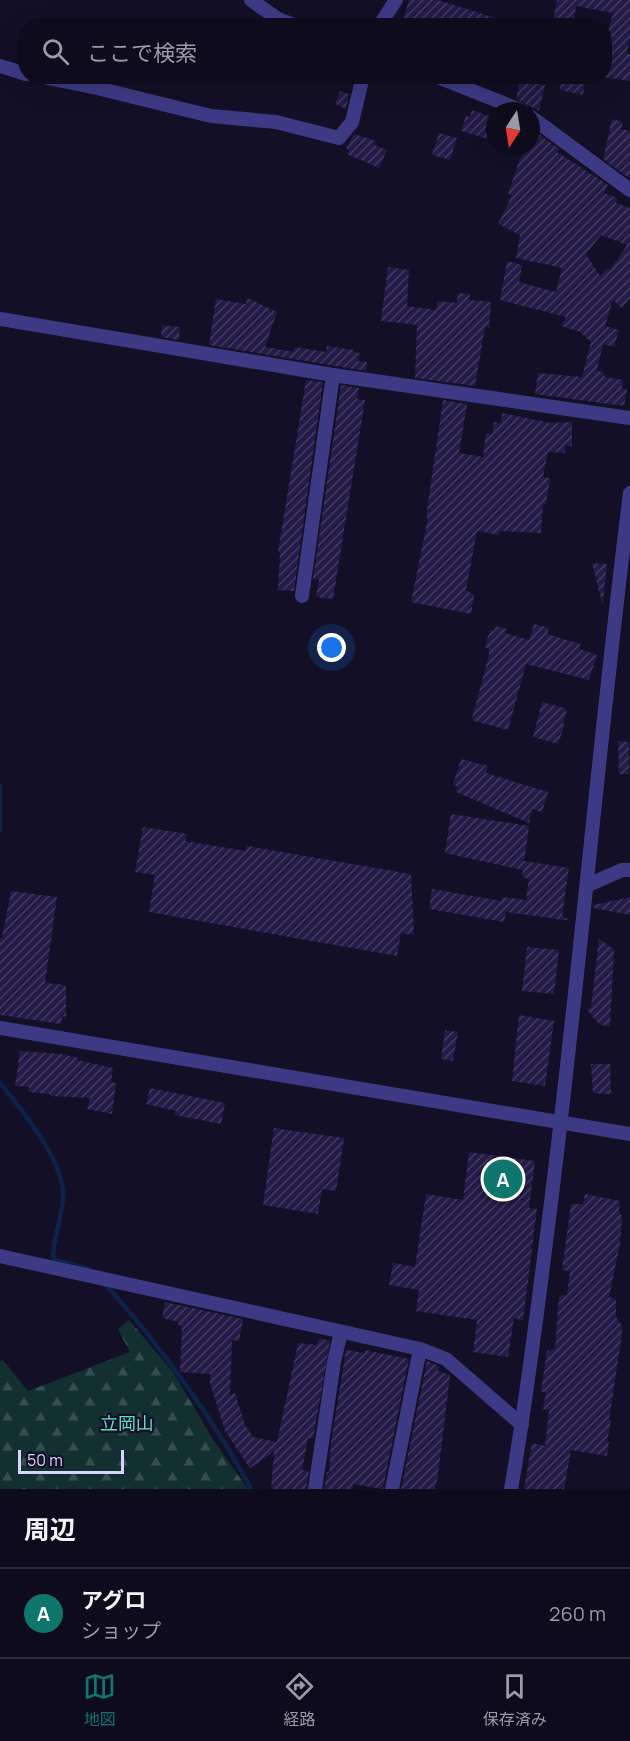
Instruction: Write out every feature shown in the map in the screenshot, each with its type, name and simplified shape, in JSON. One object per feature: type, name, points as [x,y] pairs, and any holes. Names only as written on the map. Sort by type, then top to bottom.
[{"type":"street","points":[[251,0],[278,18]]},
{"type":"street","points":[[384,18],[396,0]]},
{"type":"street","points":[[0,66],[18,72]]},
{"type":"street","points":[[77,84],[211,116],[276,122],[339,138],[352,122],[361,84]]},
{"type":"street","points":[[455,84],[501,102]]},
{"type":"street","points":[[540,124],[630,190]]},
{"type":"street","points":[[0,319],[333,375],[630,418]]},
{"type":"street","points":[[302,596],[333,375]]},
{"type":"street","points":[[511,1489],[522,1425],[562,1122],[608,677],[630,493]]},
{"type":"street","points":[[588,885],[622,870],[630,870]]},
{"type":"street","points":[[0,1028],[630,1134]]},
{"type":"street","points":[[0,1256],[420,1349],[446,1359],[522,1425]]},
{"type":"street","points":[[315,1489],[333,1362],[341,1332]]},
{"type":"street","points":[[392,1489],[420,1349]]},
{"type":"green space","name":"立岡山","points":[[129,1320],[173,1372],[214,1441],[248,1489],[0,1489],[0,1361],[3,1360],[28,1391],[130,1352],[118,1329]]},
{"type":"building","points":[[409,0],[438,0],[496,18],[403,18]]},
{"type":"building","points":[[557,0],[630,0],[630,36],[627,54],[630,54],[630,81],[612,78],[613,13],[576,6],[574,18],[554,18]]},
{"type":"building","points":[[519,84],[545,85],[540,107],[540,102],[522,102],[516,99]]},
{"type":"building","points":[[560,84],[585,84],[583,95],[560,90]]},
{"type":"building","points":[[340,91],[349,94],[346,109],[335,104]]},
{"type":"building","points":[[472,110],[486,115],[486,138],[461,131],[466,116],[470,117]]},
{"type":"building","points":[[612,119],[623,122],[621,129],[630,131],[630,179],[603,159]]},
{"type":"building","points":[[439,133],[457,138],[450,160],[432,155]]},
{"type":"building","points":[[354,134],[376,141],[374,145],[387,150],[379,168],[347,154],[349,150],[346,149]]},
{"type":"building","points":[[540,135],[559,149],[557,152],[608,185],[604,193],[617,198],[616,203],[630,208],[630,298],[622,308],[613,300],[605,326],[619,330],[614,347],[603,344],[597,371],[603,372],[605,377],[623,380],[622,388],[627,389],[624,406],[535,394],[538,373],[582,377],[591,342],[580,332],[561,326],[566,317],[500,300],[507,261],[522,265],[519,282],[556,292],[562,268],[516,258],[520,235],[498,224],[512,195],[508,194],[522,156],[540,156]],"holes":[[[601,235],[627,245],[610,270],[607,268],[600,276],[586,254]]]},
{"type":"building","points":[[388,267],[409,270],[407,306],[436,310],[437,301],[457,303],[458,293],[470,294],[469,300],[491,302],[489,328],[485,327],[475,386],[415,378],[417,325],[381,321]]},
{"type":"building","points":[[247,298],[277,312],[265,347],[294,352],[295,347],[326,352],[327,346],[354,350],[353,352],[360,353],[358,361],[367,362],[366,371],[209,345],[216,299],[246,304]]},
{"type":"building","points":[[162,325],[180,327],[179,340],[161,337]]},
{"type":"building","points":[[306,380],[323,382],[294,591],[278,590],[280,552],[278,552]]},
{"type":"building","points":[[341,385],[359,388],[357,399],[365,400],[333,599],[316,597],[319,580],[313,579]]},
{"type":"building","points":[[443,400],[467,404],[459,453],[483,457],[486,433],[492,434],[494,422],[501,423],[502,413],[550,423],[572,422],[572,446],[565,446],[565,453],[548,452],[543,477],[550,478],[546,505],[543,504],[541,533],[500,531],[499,535],[477,531],[466,590],[474,595],[471,614],[411,602],[428,518],[426,517]]},
{"type":"building","points":[[592,563],[607,564],[603,603],[602,603]]},
{"type":"building","points":[[534,624],[549,628],[547,634],[581,644],[579,649],[597,655],[589,680],[526,664],[508,730],[474,721],[472,718],[489,655],[489,649],[485,647],[490,630],[494,631],[496,626],[507,629],[505,633],[529,640]]},
{"type":"building","points":[[542,702],[567,709],[558,744],[533,737]]},
{"type":"building","points":[[618,741],[629,742],[629,774],[619,774]]},
{"type":"building","points":[[461,759],[488,766],[486,773],[548,792],[542,812],[532,809],[529,823],[456,792],[457,786],[453,785]]},
{"type":"building","points":[[451,814],[529,826],[523,870],[445,853]]},
{"type":"building","points":[[143,827],[187,834],[185,841],[246,851],[247,846],[411,874],[414,935],[401,933],[397,956],[149,912],[155,875],[135,872]]},
{"type":"building","points":[[524,861],[569,868],[562,916],[571,921],[506,912],[504,922],[429,909],[432,889],[502,901],[502,897],[526,900],[529,879],[522,877]]},
{"type":"building","points":[[11,891],[57,897],[45,983],[66,985],[66,1017],[62,1016],[61,1024],[0,1015],[0,938],[2,938]]},
{"type":"building","points":[[630,897],[630,915],[593,908],[593,905]]},
{"type":"building","points":[[599,939],[614,949],[610,1026],[600,1025],[587,1010],[591,1007]]},
{"type":"building","points":[[527,947],[559,950],[554,994],[522,991]]},
{"type":"building","points":[[519,1015],[554,1021],[545,1086],[512,1081]]},
{"type":"building","points":[[445,1030],[458,1032],[453,1061],[441,1059]]},
{"type":"building","points":[[20,1051],[61,1054],[113,1068],[111,1082],[116,1083],[112,1114],[87,1109],[90,1098],[50,1096],[50,1094],[28,1092],[29,1087],[15,1086]]},
{"type":"building","points":[[591,1064],[610,1064],[611,1094],[593,1093]]},
{"type":"building","points":[[150,1088],[225,1103],[221,1124],[175,1115],[176,1111],[146,1104]]},
{"type":"building","points":[[274,1128],[344,1138],[336,1191],[322,1189],[318,1214],[263,1205]]},
{"type":"building","points":[[469,1152],[535,1161],[529,1208],[537,1209],[523,1320],[514,1318],[508,1357],[473,1352],[477,1320],[416,1311],[419,1290],[389,1285],[393,1263],[415,1267],[426,1194],[463,1200]]},
{"type":"building","points":[[585,1194],[620,1201],[619,1213],[622,1216],[620,1244],[609,1297],[616,1299],[616,1317],[622,1326],[622,1334],[609,1420],[611,1420],[607,1456],[571,1450],[564,1489],[524,1489],[532,1443],[545,1446],[549,1410],[543,1409],[546,1392],[541,1392],[547,1351],[555,1349],[559,1296],[567,1295],[570,1271],[562,1270],[571,1204],[583,1204]]},
{"type":"building","points":[[165,1302],[243,1319],[239,1341],[232,1340],[230,1395],[235,1393],[245,1425],[253,1437],[277,1442],[298,1343],[317,1345],[319,1338],[330,1341],[313,1439],[308,1438],[302,1470],[309,1471],[306,1489],[271,1489],[274,1452],[250,1468],[225,1431],[210,1383],[210,1374],[180,1372],[182,1326],[178,1325],[179,1322],[162,1318]]},
{"type":"building","points":[[346,1350],[365,1353],[365,1350],[409,1359],[383,1489],[353,1484],[353,1489],[324,1489],[327,1472],[329,1472],[331,1442]]},
{"type":"building","points":[[427,1361],[439,1366],[438,1371],[450,1375],[438,1476],[435,1489],[401,1489]]},
{"type":"waterway","points":[[0,785],[0,830]]},
{"type":"waterway","points":[[0,1083],[41,1138],[58,1170],[63,1200],[53,1256],[55,1260],[87,1268],[92,1272]]},
{"type":"waterway","points":[[105,1284],[184,1382],[237,1463],[251,1489]]},
{"type":"place","name":"アグロ","points":[[503,1179]]}]
